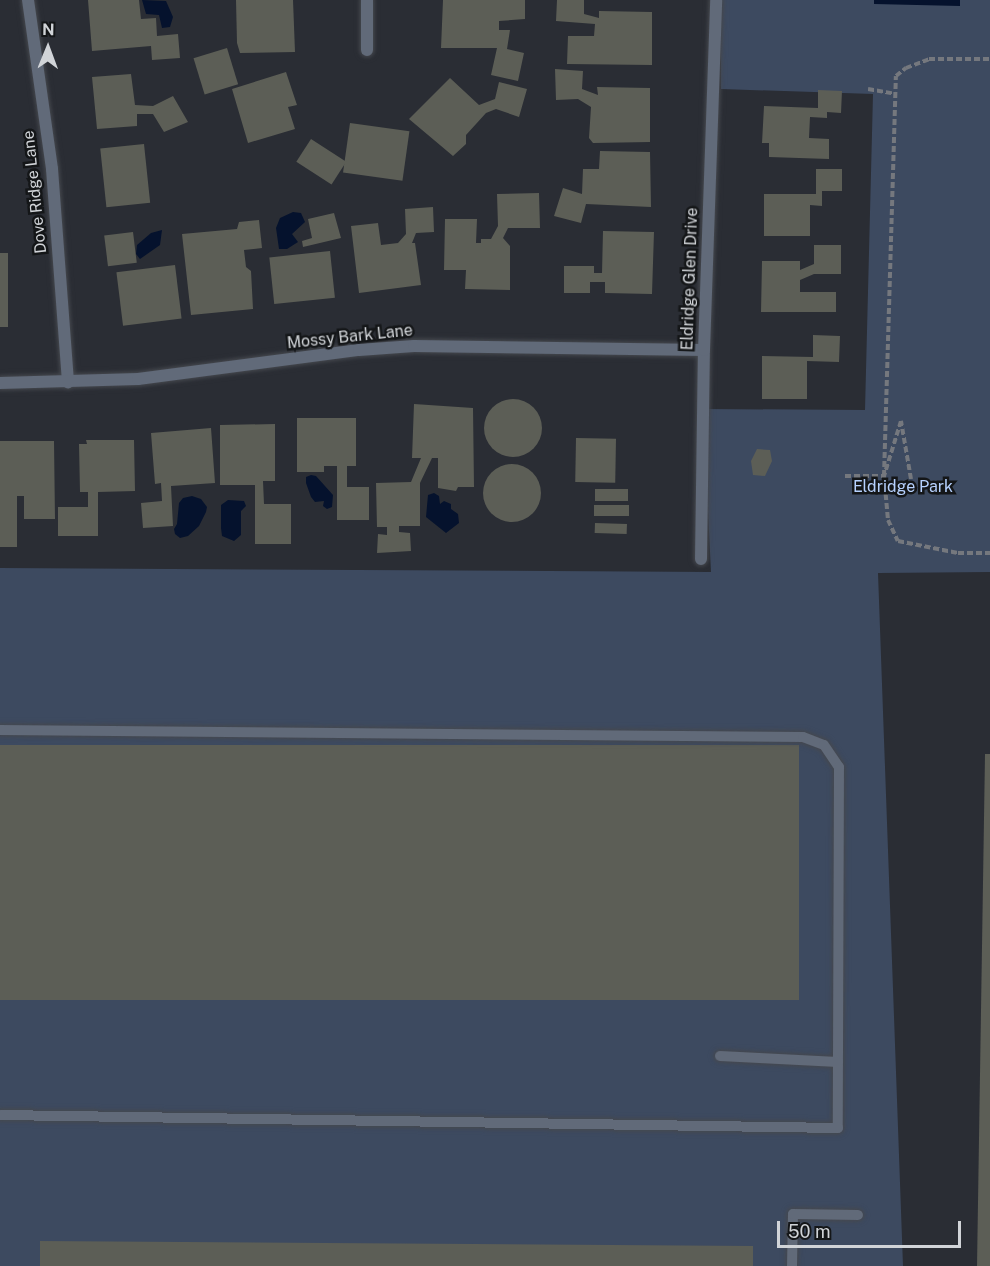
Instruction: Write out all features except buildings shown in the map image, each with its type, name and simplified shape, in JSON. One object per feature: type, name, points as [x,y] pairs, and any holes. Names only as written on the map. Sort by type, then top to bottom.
[{"type":"street","name":"Dove Ridge Lane","points":[[28,0],[52,169],[68,382]]},
{"type":"street","points":[[367,0],[367,50]]},
{"type":"street","name":"Eldridge Glen Drive","points":[[701,559],[704,350],[716,0]]},
{"type":"street","name":"Mossy Bark Lane","points":[[0,383],[138,379],[359,350],[414,346],[704,350]]},
{"type":"lane","points":[[0,730],[803,738],[824,745],[840,767],[838,1128],[0,1115]]},
{"type":"lane","points":[[720,1056],[838,1062]]},
{"type":"lane","points":[[792,1266],[793,1214],[858,1215]]},
{"type":"path","points":[[990,59],[929,59],[906,68],[896,76],[884,476],[888,520],[898,541],[958,553],[990,553]]},
{"type":"path","points":[[868,89],[896,94]]},
{"type":"path","points":[[884,476],[901,421],[911,479]]},
{"type":"path","points":[[845,476],[884,476]]},
{"type":"green space","name":"Eldridge Park","points":[[721,0],[990,0],[990,572],[878,573],[903,1266],[0,1266],[0,568],[711,572],[703,409],[865,410],[873,94],[721,89]]},
{"type":"shaded area","points":[[142,0],[166,1],[173,17],[170,27],[162,28],[159,15],[146,14]]},
{"type":"shaded area","points":[[874,0],[960,0],[960,6],[874,4]]},
{"type":"shaded area","points":[[293,212],[301,213],[305,222],[292,234],[298,242],[287,249],[279,249],[276,228],[280,218]]},
{"type":"shaded area","points":[[162,230],[160,245],[140,259],[136,254],[137,245],[151,233]]},
{"type":"shaded area","points":[[316,476],[333,495],[332,507],[327,509],[323,506],[324,501],[315,502],[311,497],[306,477]]},
{"type":"shaded area","points":[[434,493],[439,496],[440,504],[444,501],[451,504],[451,509],[458,514],[459,523],[446,533],[426,517],[428,495]]},
{"type":"shaded area","points":[[192,496],[201,499],[207,507],[206,512],[199,526],[188,536],[180,538],[175,534],[174,529],[177,524],[179,503],[183,498]]},
{"type":"shaded area","points":[[228,500],[244,501],[246,506],[241,511],[241,535],[234,541],[222,536],[221,505]]}]
